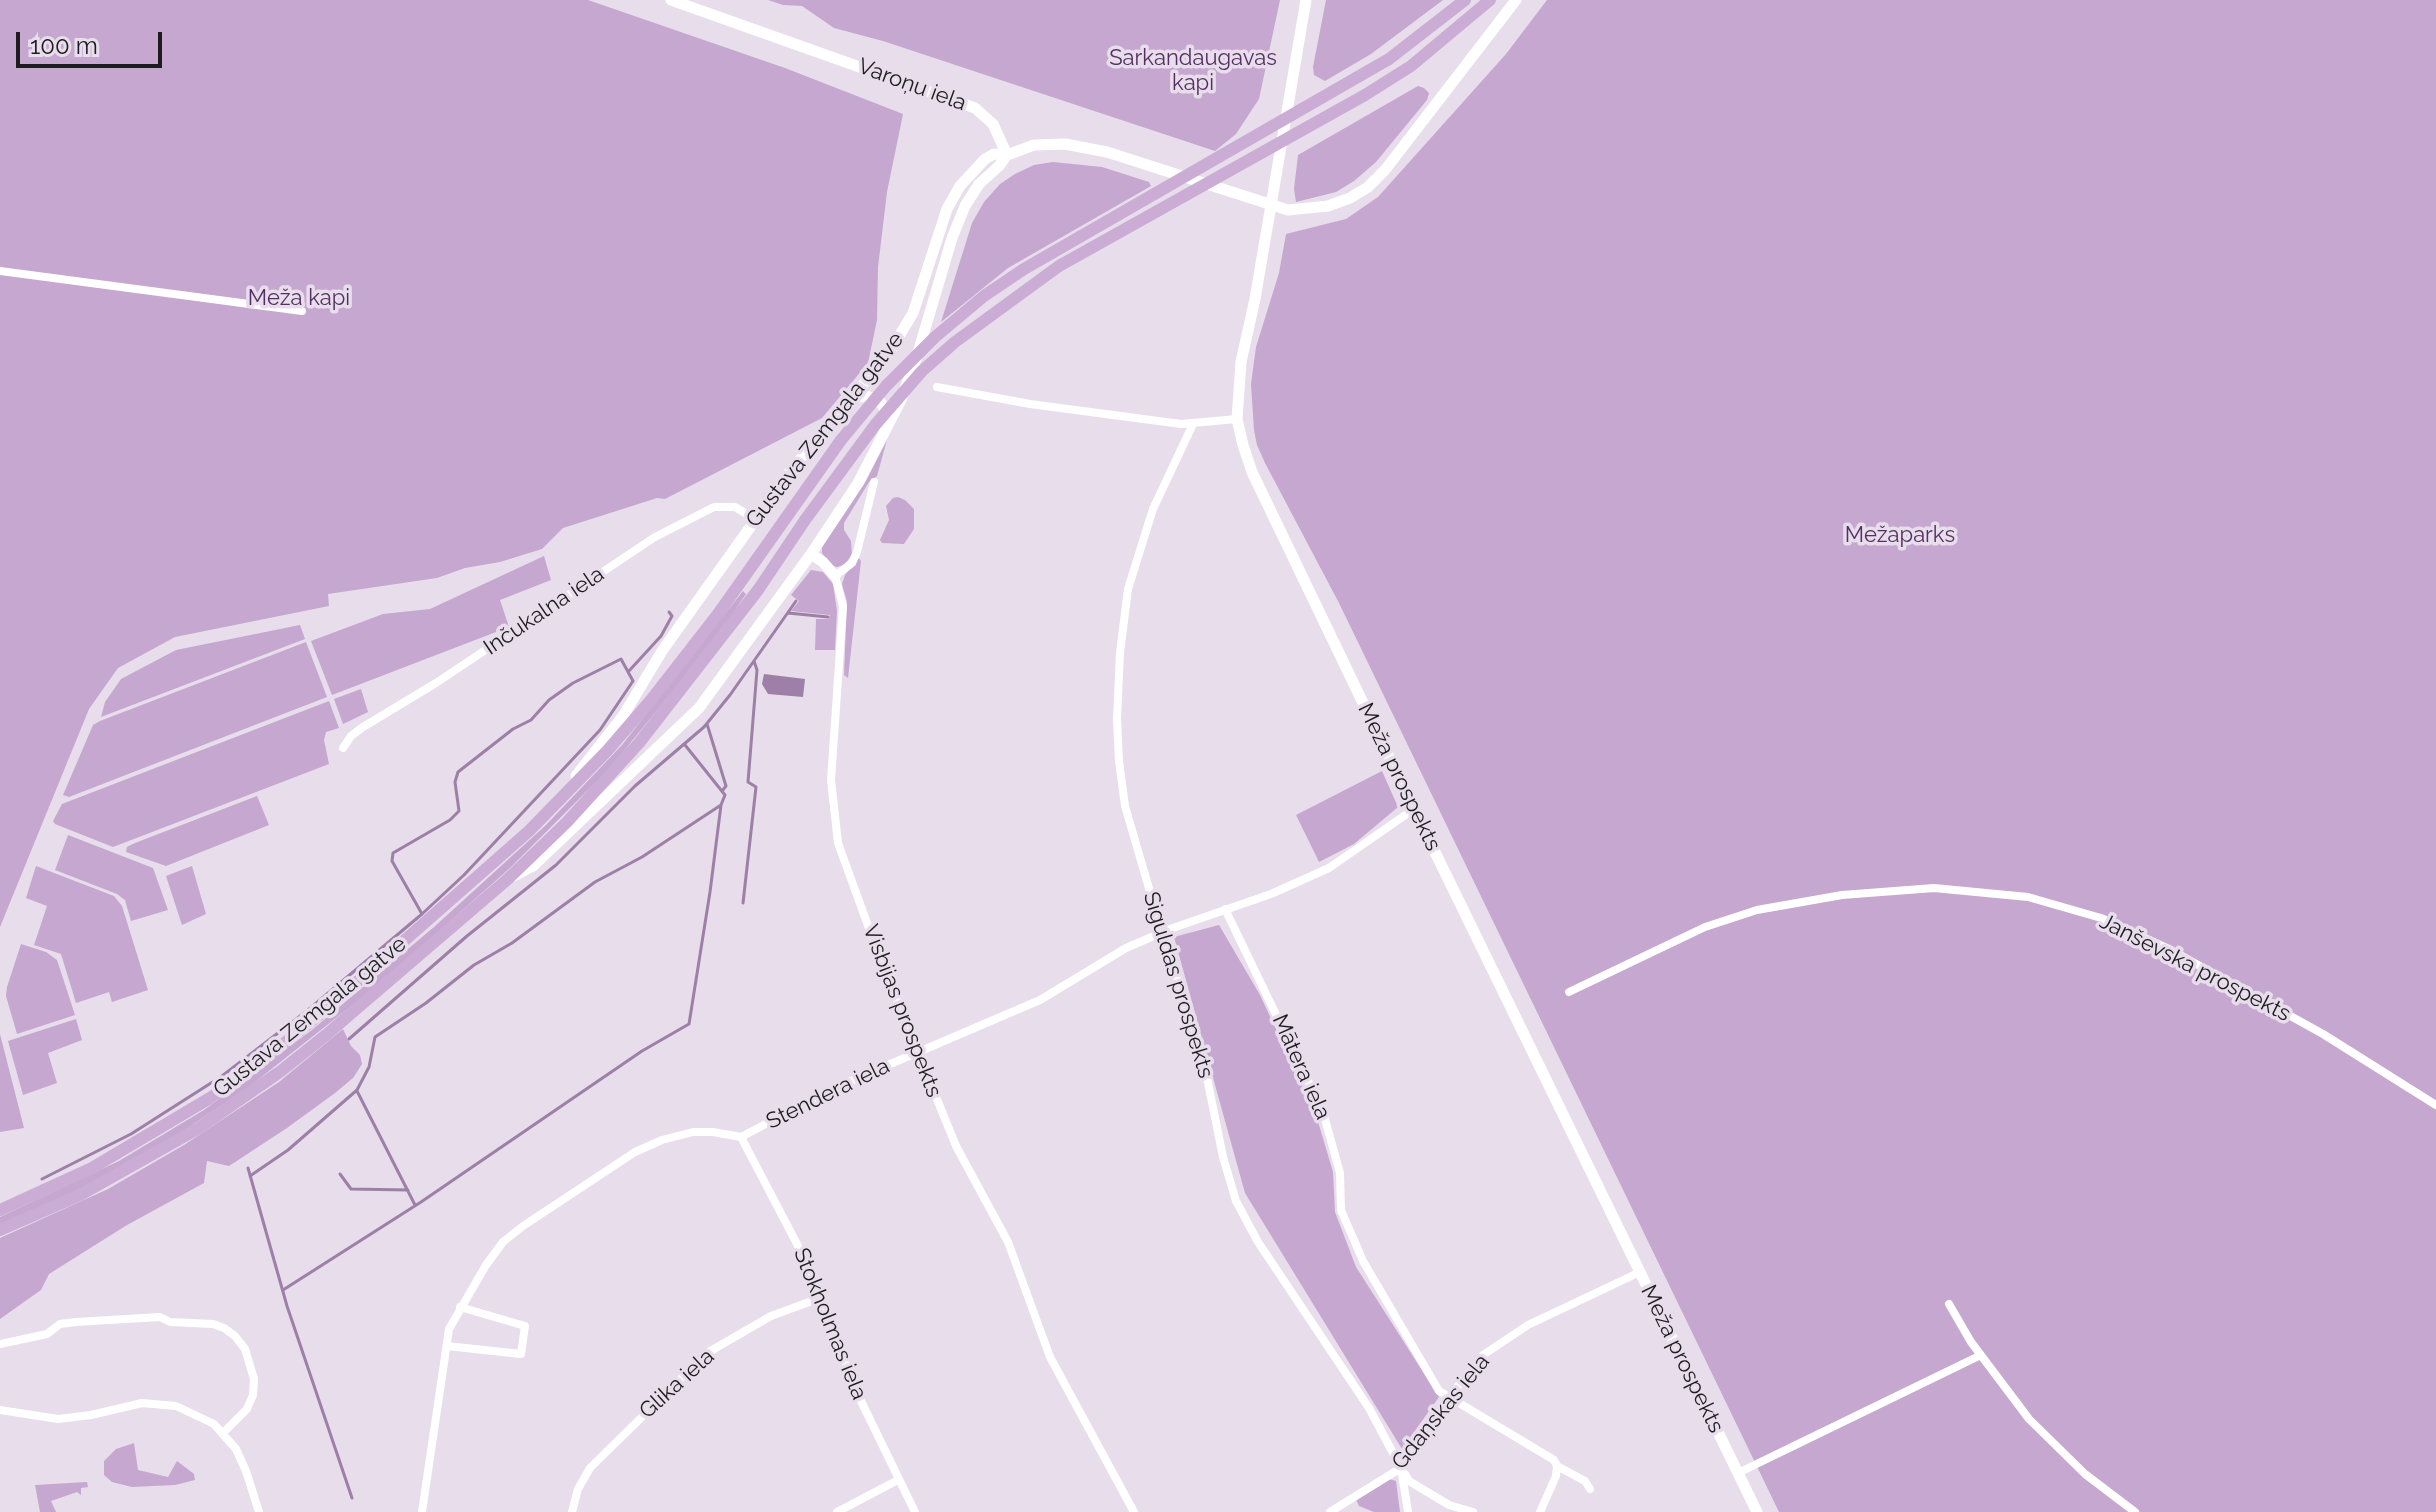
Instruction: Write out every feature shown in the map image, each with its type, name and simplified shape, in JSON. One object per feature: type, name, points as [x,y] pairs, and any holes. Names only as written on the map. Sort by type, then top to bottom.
[{"type":"main road","name":"Gustava Zemgala gatve","points":[[0,1210],[92,1168],[210,1098],[275,1051],[468,887],[607,751],[651,700],[743,579],[862,413],[935,337],[984,296],[1076,237],[1377,66],[1465,0]]},
{"type":"main road","name":"Gustava Zemgala gatve","points":[[0,1230],[126,1172],[211,1120],[326,1035],[509,878],[567,822],[639,743],[758,590],[875,425],[922,371],[955,342],[1059,266],[1365,95],[1411,66],[1490,0]]},
{"type":"street","name":"Varoņu iela","points":[[671,0],[965,103],[991,121],[1007,155]]},
{"type":"street","name":"Meža prospekts","points":[[1306,0],[1241,362],[1237,419],[1252,472],[1757,1512]]},
{"type":"street","points":[[1007,155],[1047,143],[1085,147],[1288,210],[1309,209],[1350,198],[1368,187],[1432,111],[1516,0]]},
{"type":"street","name":"Gustava Zemgala gatve","points":[[550,809],[623,716],[662,651],[811,443],[887,356],[913,313],[940,225],[954,194],[985,159],[994,154],[1007,155]]},
{"type":"street","name":"Gustava Zemgala gatve","points":[[509,878],[533,866],[699,708],[811,554],[858,483],[891,419],[917,356],[958,221],[979,184],[1007,155]]},
{"type":"street","points":[[0,271],[302,311]]},
{"type":"street","points":[[937,387],[1030,404],[1193,424],[1237,419]]},
{"type":"street","points":[[851,398],[866,396],[879,400],[891,419]]},
{"type":"street","name":"Siguldas prospekts","points":[[1193,424],[1153,509],[1128,589],[1120,653],[1117,719],[1125,806],[1162,933],[1202,1053],[1223,1157],[1236,1201],[1258,1242],[1369,1408],[1401,1468],[1408,1512]]},
{"type":"street","points":[[811,554],[835,576],[852,563],[874,482]]},
{"type":"street","name":"Inčukalna iela","points":[[343,748],[351,736],[363,727],[436,683],[655,537],[714,507],[735,507],[755,519]]},
{"type":"street","name":"Visbijas prospekts","points":[[835,576],[843,606],[831,780],[838,843],[956,1146],[1008,1242],[1050,1357],[1134,1512]]},
{"type":"street","name":"Stendera iela","points":[[422,1512],[449,1329],[503,1242],[635,1152],[662,1140],[693,1132],[741,1137],[832,1089],[1021,1009],[1126,948],[1271,894],[1329,868],[1414,809]]},
{"type":"street","name":"Janševska prospekts","points":[[1569,992],[1705,927],[1757,910],[1842,895],[1934,888],[2028,897],[2101,918],[2171,950],[2323,1034],[2436,1105]]},
{"type":"street","name":"Mātera iela","points":[[1225,909],[1323,1112],[1340,1173],[1341,1210],[1363,1261],[1439,1391],[1449,1397]]},
{"type":"street","name":"Stokholmas iela","points":[[741,1137],[797,1244],[861,1401],[915,1512]]},
{"type":"street","name":"Gdaņskas iela","points":[[1330,1512],[1401,1468],[1449,1397],[1483,1355],[1528,1325],[1640,1272]]},
{"type":"street","name":"Glika iela","points":[[572,1512],[578,1489],[590,1468],[707,1353],[771,1316],[820,1298]]},
{"type":"street","points":[[1949,1304],[1981,1355],[2029,1419],[2085,1474],[2135,1512]]},
{"type":"street","points":[[447,1346],[521,1354],[525,1326],[460,1307]]},
{"type":"street","points":[[0,1344],[47,1334],[60,1324],[90,1321],[160,1317],[170,1322],[213,1324],[224,1328],[245,1349],[254,1379],[253,1395],[247,1409],[223,1433]]},
{"type":"street","points":[[1738,1473],[1981,1355]]},
{"type":"street","points":[[1449,1397],[1548,1454],[1557,1466],[1585,1481],[1590,1489]]},
{"type":"street","points":[[0,1410],[58,1419],[133,1405],[163,1403],[178,1406],[203,1418],[223,1433],[236,1449],[259,1512]]},
{"type":"street","points":[[1540,1512],[1556,1476],[1557,1466]]},
{"type":"street","points":[[1401,1468],[1409,1481],[1449,1505],[1473,1512]]},
{"type":"street","points":[[837,1512],[898,1480]]},
{"type":"green space","name":"Meža kapi","points":[[0,0],[588,0],[785,68],[903,114],[887,192],[878,267],[877,320],[868,363],[822,418],[665,499],[657,498],[563,528],[542,549],[500,562],[465,568],[437,578],[328,594],[329,606],[175,637],[118,668],[89,709],[0,927]]},
{"type":"green space","name":"Sarkandaugavas kapi","points":[[768,0],[1280,0],[1259,99],[1236,134],[1215,151],[883,41],[834,28],[802,6]]},
{"type":"green space","points":[[1326,0],[1443,0],[1371,54],[1325,81],[1314,75],[1313,67]]},
{"type":"green space","name":"Mežaparks","points":[[1547,0],[2436,0],[2436,1512],[1779,1512],[1339,603],[1265,463],[1254,430],[1251,384],[1256,347],[1279,273],[1286,234],[1346,219],[1378,197],[1506,54]]},
{"type":"green space","points":[[1418,86],[1429,93],[1427,100],[1376,162],[1336,192],[1296,202],[1294,189],[1298,155]]},
{"type":"green space","points":[[1053,162],[1102,167],[1149,182],[1151,186],[1008,268],[941,322],[972,223],[984,202],[1000,184],[1015,174],[1034,165]]},
{"type":"green space","points":[[887,440],[877,476],[869,482],[844,523],[844,530],[851,541],[852,555],[844,565],[831,565],[822,553],[822,547],[865,483]]},
{"type":"green space","points":[[898,497],[914,509],[914,529],[904,544],[882,543],[880,540],[889,520],[886,506]]},
{"type":"green space","points":[[544,556],[551,580],[500,600],[509,627],[332,695],[311,641],[383,614],[430,609]]},
{"type":"green space","points":[[859,558],[848,678],[844,675],[847,602],[842,584],[845,575]]},
{"type":"green space","points":[[811,570],[823,572],[833,584],[837,611],[835,650],[815,650],[816,619],[829,619],[830,615],[791,611],[799,601],[791,595]]},
{"type":"green space","points":[[743,591],[746,594],[716,638],[609,769],[510,868],[379,984],[250,1086],[176,1136],[74,1192],[0,1224],[0,1217],[119,1161],[204,1110],[312,1030],[434,927],[546,825],[622,745]]},
{"type":"green space","points":[[300,625],[305,639],[101,717],[105,702],[121,679],[176,650]]},
{"type":"green space","points":[[306,642],[327,697],[69,797],[63,795],[93,725]]},
{"type":"green space","points":[[361,689],[368,712],[343,724],[334,699]]},
{"type":"green space","points":[[329,701],[339,728],[326,732],[324,740],[329,764],[113,847],[53,821],[62,804]]},
{"type":"green space","points":[[1382,771],[1398,807],[1354,844],[1319,862],[1296,815]]},
{"type":"green space","points":[[257,796],[269,825],[166,866],[126,852],[127,847],[135,843]]},
{"type":"green space","points":[[68,835],[153,868],[168,910],[131,921],[125,900],[117,894],[55,870]]},
{"type":"green space","points":[[36,866],[114,896],[122,906],[148,990],[112,1002],[109,992],[76,1003],[61,954],[34,945],[47,906],[26,898]]},
{"type":"green space","points":[[192,866],[206,914],[182,925],[166,876]]},
{"type":"green space","points":[[1219,925],[1260,995],[1316,1115],[1333,1172],[1335,1212],[1356,1267],[1439,1397],[1402,1449],[1245,1193],[1174,937]]},
{"type":"green space","points":[[21,944],[46,952],[57,960],[75,1015],[17,1034],[6,996]]},
{"type":"green space","points":[[76,1019],[82,1040],[48,1053],[57,1083],[23,1095],[8,1041]]},
{"type":"green space","points":[[343,1029],[351,1046],[360,1055],[362,1064],[353,1078],[287,1128],[229,1166],[207,1161],[204,1183],[127,1225],[49,1274],[41,1290],[0,1319],[0,1238],[108,1189],[184,1145],[279,1082]]},
{"type":"green space","points":[[0,1034],[24,1128],[0,1132]]},
{"type":"green space","points":[[134,1443],[138,1470],[168,1477],[177,1461],[194,1474],[195,1480],[175,1485],[132,1487],[112,1482],[104,1475],[104,1461],[116,1449]]},
{"type":"green space","points":[[1389,1479],[1396,1481],[1400,1512],[1374,1512],[1359,1506],[1356,1499]]},
{"type":"green space","points":[[87,1482],[88,1487],[81,1488],[81,1495],[77,1492],[51,1501],[56,1512],[40,1512],[35,1485]]},
{"type":"shaded area","points":[[764,674],[805,679],[803,697],[768,694],[762,684]]},
{"type":"waterway","points":[[349,1039],[467,936],[556,865],[635,786],[704,727],[796,601]]},
{"type":"waterway","points":[[628,672],[661,636],[672,616],[669,612]]},
{"type":"waterway","points":[[788,613],[828,617]]},
{"type":"waterway","points":[[42,1179],[131,1134],[222,1076],[308,1010],[422,914],[464,875],[600,730],[633,681],[621,659],[573,683],[549,700],[531,720],[513,729],[458,772],[455,782],[459,811],[450,820],[393,853],[392,861],[422,914]]},
{"type":"waterway","points":[[743,903],[756,787],[748,782],[757,670],[754,661]]},
{"type":"waterway","points":[[707,724],[726,786],[722,791]]},
{"type":"waterway","points":[[250,1176],[288,1150],[357,1090],[369,1067],[375,1037],[595,882],[642,857],[721,805],[725,795],[685,745]]},
{"type":"waterway","points":[[283,1290],[421,1202],[642,1051],[689,1024],[721,805]]},
{"type":"waterway","points":[[357,1091],[415,1205]]},
{"type":"waterway","points":[[248,1168],[287,1306],[352,1498]]},
{"type":"waterway","points":[[340,1174],[351,1189],[408,1190]]}]
